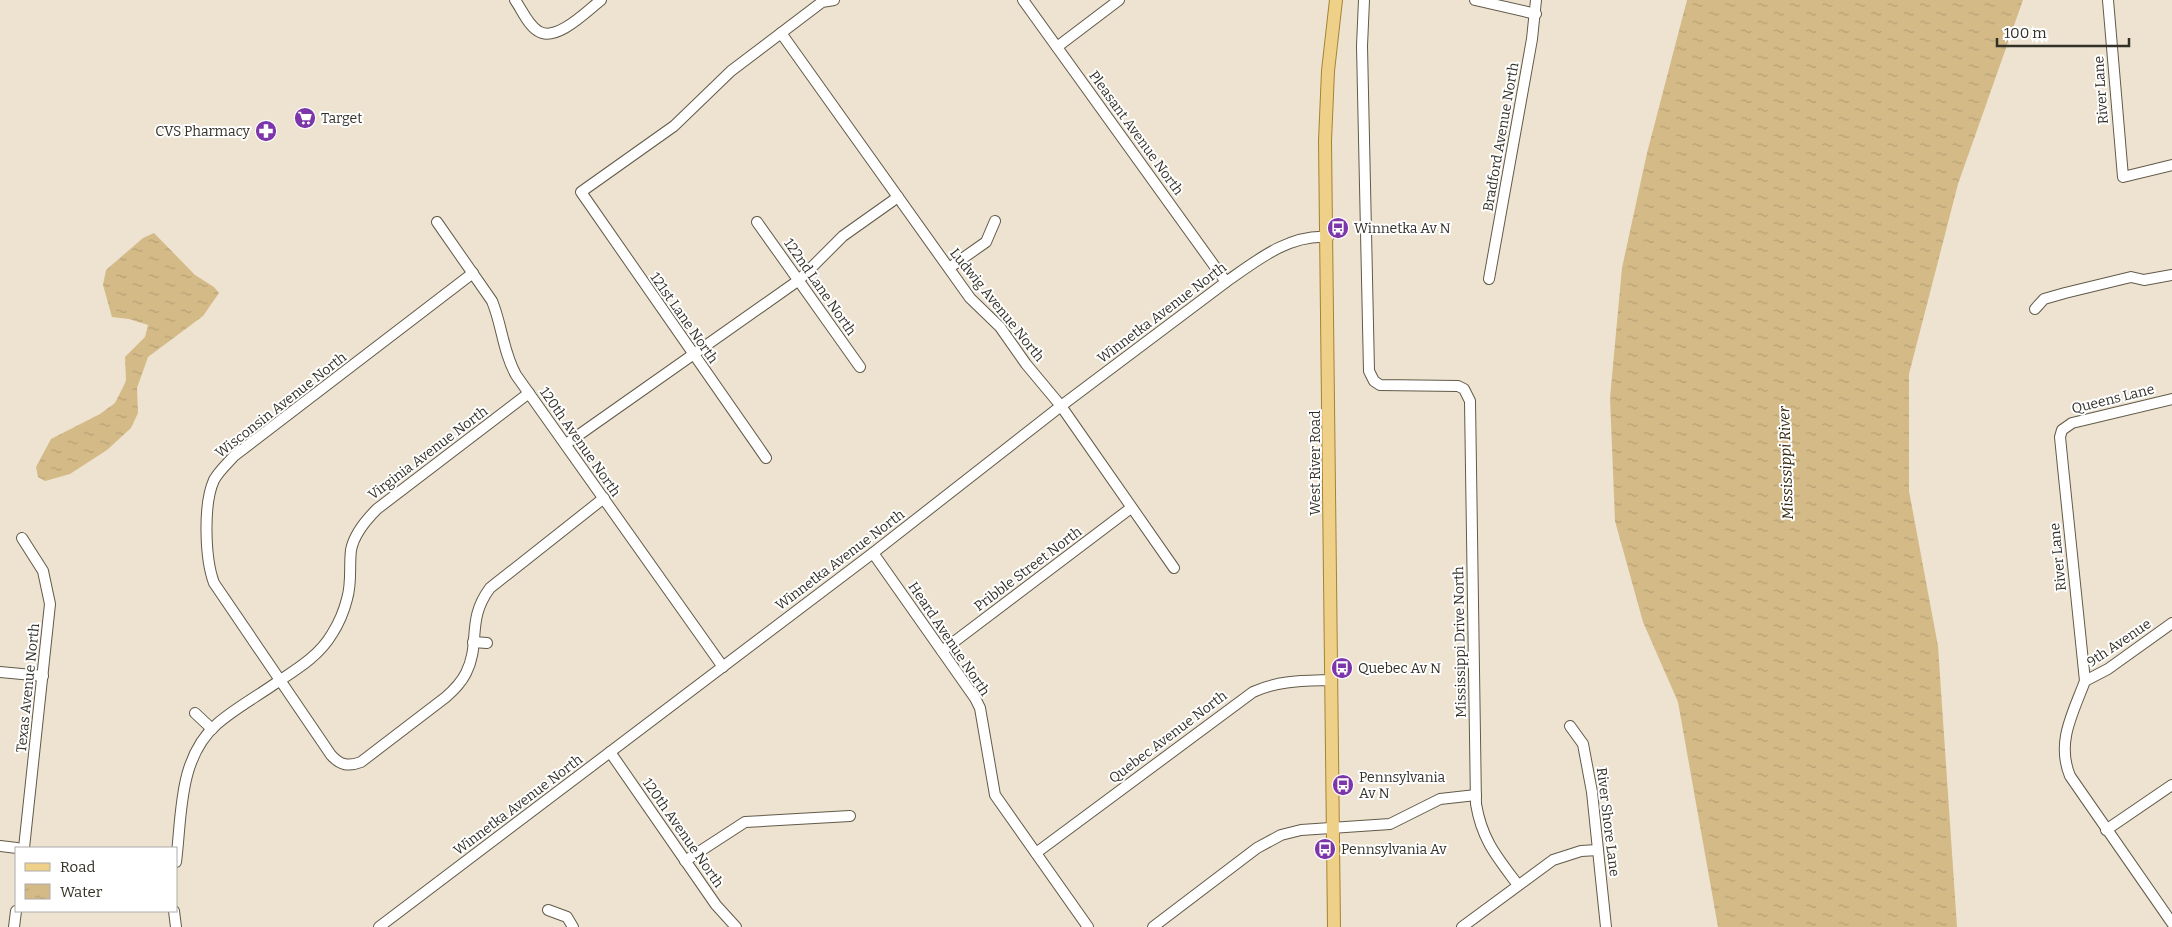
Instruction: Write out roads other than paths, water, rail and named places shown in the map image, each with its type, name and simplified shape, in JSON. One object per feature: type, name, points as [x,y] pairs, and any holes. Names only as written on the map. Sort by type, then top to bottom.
[{"type":"main road","name":"West River Road","points":[[1334,927],[1328,237],[1325,141],[1326,96],[1336,0]]},
{"type":"street","points":[[515,0],[533,27],[540,32],[550,35],[559,32],[601,0]]},
{"type":"street","points":[[781,34],[822,2],[834,0]]},
{"type":"street","name":"Pleasant Avenue North","points":[[1023,0],[1226,282]]},
{"type":"street","points":[[1057,47],[1119,0]]},
{"type":"street","name":"Mississippi Drive North","points":[[1364,0],[1362,56],[1368,359],[1371,377],[1380,385],[1458,386],[1464,389],[1468,396],[1471,411],[1476,795],[1479,822],[1484,837],[1518,885]]},
{"type":"street","points":[[1475,0],[1536,14]]},
{"type":"street","name":"Bradford Avenue North","points":[[1489,279],[1536,14],[1536,0]]},
{"type":"street","name":"River Lane","points":[[2108,0],[2123,177],[2172,165]]},
{"type":"street","name":"121st Lane North","points":[[766,458],[581,192],[674,126],[716,84],[781,34]]},
{"type":"street","name":"Ludwig Avenue North","points":[[781,34],[970,298],[1000,327],[1026,364],[1061,406],[1130,508],[1174,568]]},
{"type":"street","points":[[566,444],[799,280],[842,236],[898,197]]},
{"type":"street","points":[[949,268],[986,242],[996,221]]},
{"type":"street","name":"120th Avenue North","points":[[437,222],[492,301],[498,315],[511,367],[723,667]]},
{"type":"street","name":"122nd Lane North","points":[[757,222],[860,367]]},
{"type":"street","name":"Winnetka Avenue North","points":[[379,927],[873,553],[1061,406],[1226,282],[1286,244],[1309,236],[1328,237]]},
{"type":"street","name":"Wisconsin Avenue North","points":[[473,273],[234,456],[223,468],[214,481],[208,513],[209,570],[222,597],[331,754],[337,761],[345,765],[354,764],[369,756],[457,687],[466,674],[471,660],[476,616],[481,600],[490,588],[604,498]]},
{"type":"street","points":[[2035,309],[2044,298],[2131,277],[2144,280],[2172,275]]},
{"type":"street","name":"Virginia Avenue North","points":[[178,847],[188,769],[195,751],[212,729],[319,652],[332,635],[348,598],[352,549],[366,521],[377,509],[529,393]]},
{"type":"street","name":"Queens Lane","points":[[2062,430],[2072,423],[2172,399]]},
{"type":"street","name":"River Lane","points":[[2062,430],[2060,438],[2085,681]]},
{"type":"street","name":"Pribble Street North","points":[[942,651],[1130,508]]},
{"type":"street","name":"Texas Avenue North","points":[[22,538],[43,571],[50,604],[24,847]]},
{"type":"street","name":"Heard Avenue North","points":[[873,553],[975,698],[980,708],[995,794],[1088,927]]},
{"type":"street","name":"9th Avenue","points":[[2106,830],[2070,776],[2064,758],[2065,733],[2085,681],[2108,669],[2172,623]]},
{"type":"street","points":[[473,642],[487,643]]},
{"type":"street","points":[[0,672],[43,676]]},
{"type":"street","name":"Quebec Avenue North","points":[[1036,853],[1253,692],[1267,685],[1282,682],[1332,680]]},
{"type":"street","points":[[195,713],[212,729]]},
{"type":"street","name":"River Shore Lane","points":[[1570,726],[1582,744],[1592,792],[1606,927]]},
{"type":"street","name":"120th Avenue North","points":[[610,752],[716,905],[736,927]]},
{"type":"street","points":[[2172,785],[2106,830],[2172,924]]},
{"type":"street","points":[[1153,927],[1269,841],[1281,835],[1301,830],[1390,824],[1440,799],[1476,795]]},
{"type":"street","points":[[685,861],[745,822],[850,816]]},
{"type":"street","points":[[0,846],[15,848]]},
{"type":"street","points":[[1462,927],[1552,860],[1581,852],[1598,850]]},
{"type":"street","points":[[548,910],[567,917],[574,927]]},
{"type":"street","points":[[14,927],[16,912]]},
{"type":"street","points":[[174,912],[176,927]]},
{"type":"water","name":"Mississippi River","points":[[1687,0],[2023,0],[1958,184],[1909,374],[1909,491],[1938,646],[1957,927],[1718,927],[1678,702],[1643,622],[1615,521],[1610,398],[1622,268],[1647,153]]},
{"type":"water","points":[[154,233],[195,275],[214,287],[219,293],[203,316],[148,357],[137,388],[138,413],[131,428],[107,450],[70,474],[45,481],[38,477],[36,467],[51,439],[100,414],[115,403],[126,381],[125,357],[145,337],[148,325],[129,319],[112,317],[103,285],[106,270],[143,238]]},
{"type":"place","name":"Target","points":[[305,118]]},
{"type":"place","name":"CVS Pharmacy","points":[[266,131]]},
{"type":"place","name":"Winnetka Av N","points":[[1338,228]]},
{"type":"place","name":"Quebec Av N","points":[[1342,668]]},
{"type":"place","name":"Pennsylvania Av N","points":[[1343,785]]},
{"type":"place","name":"Pennsylvania Av","points":[[1325,849]]}]
